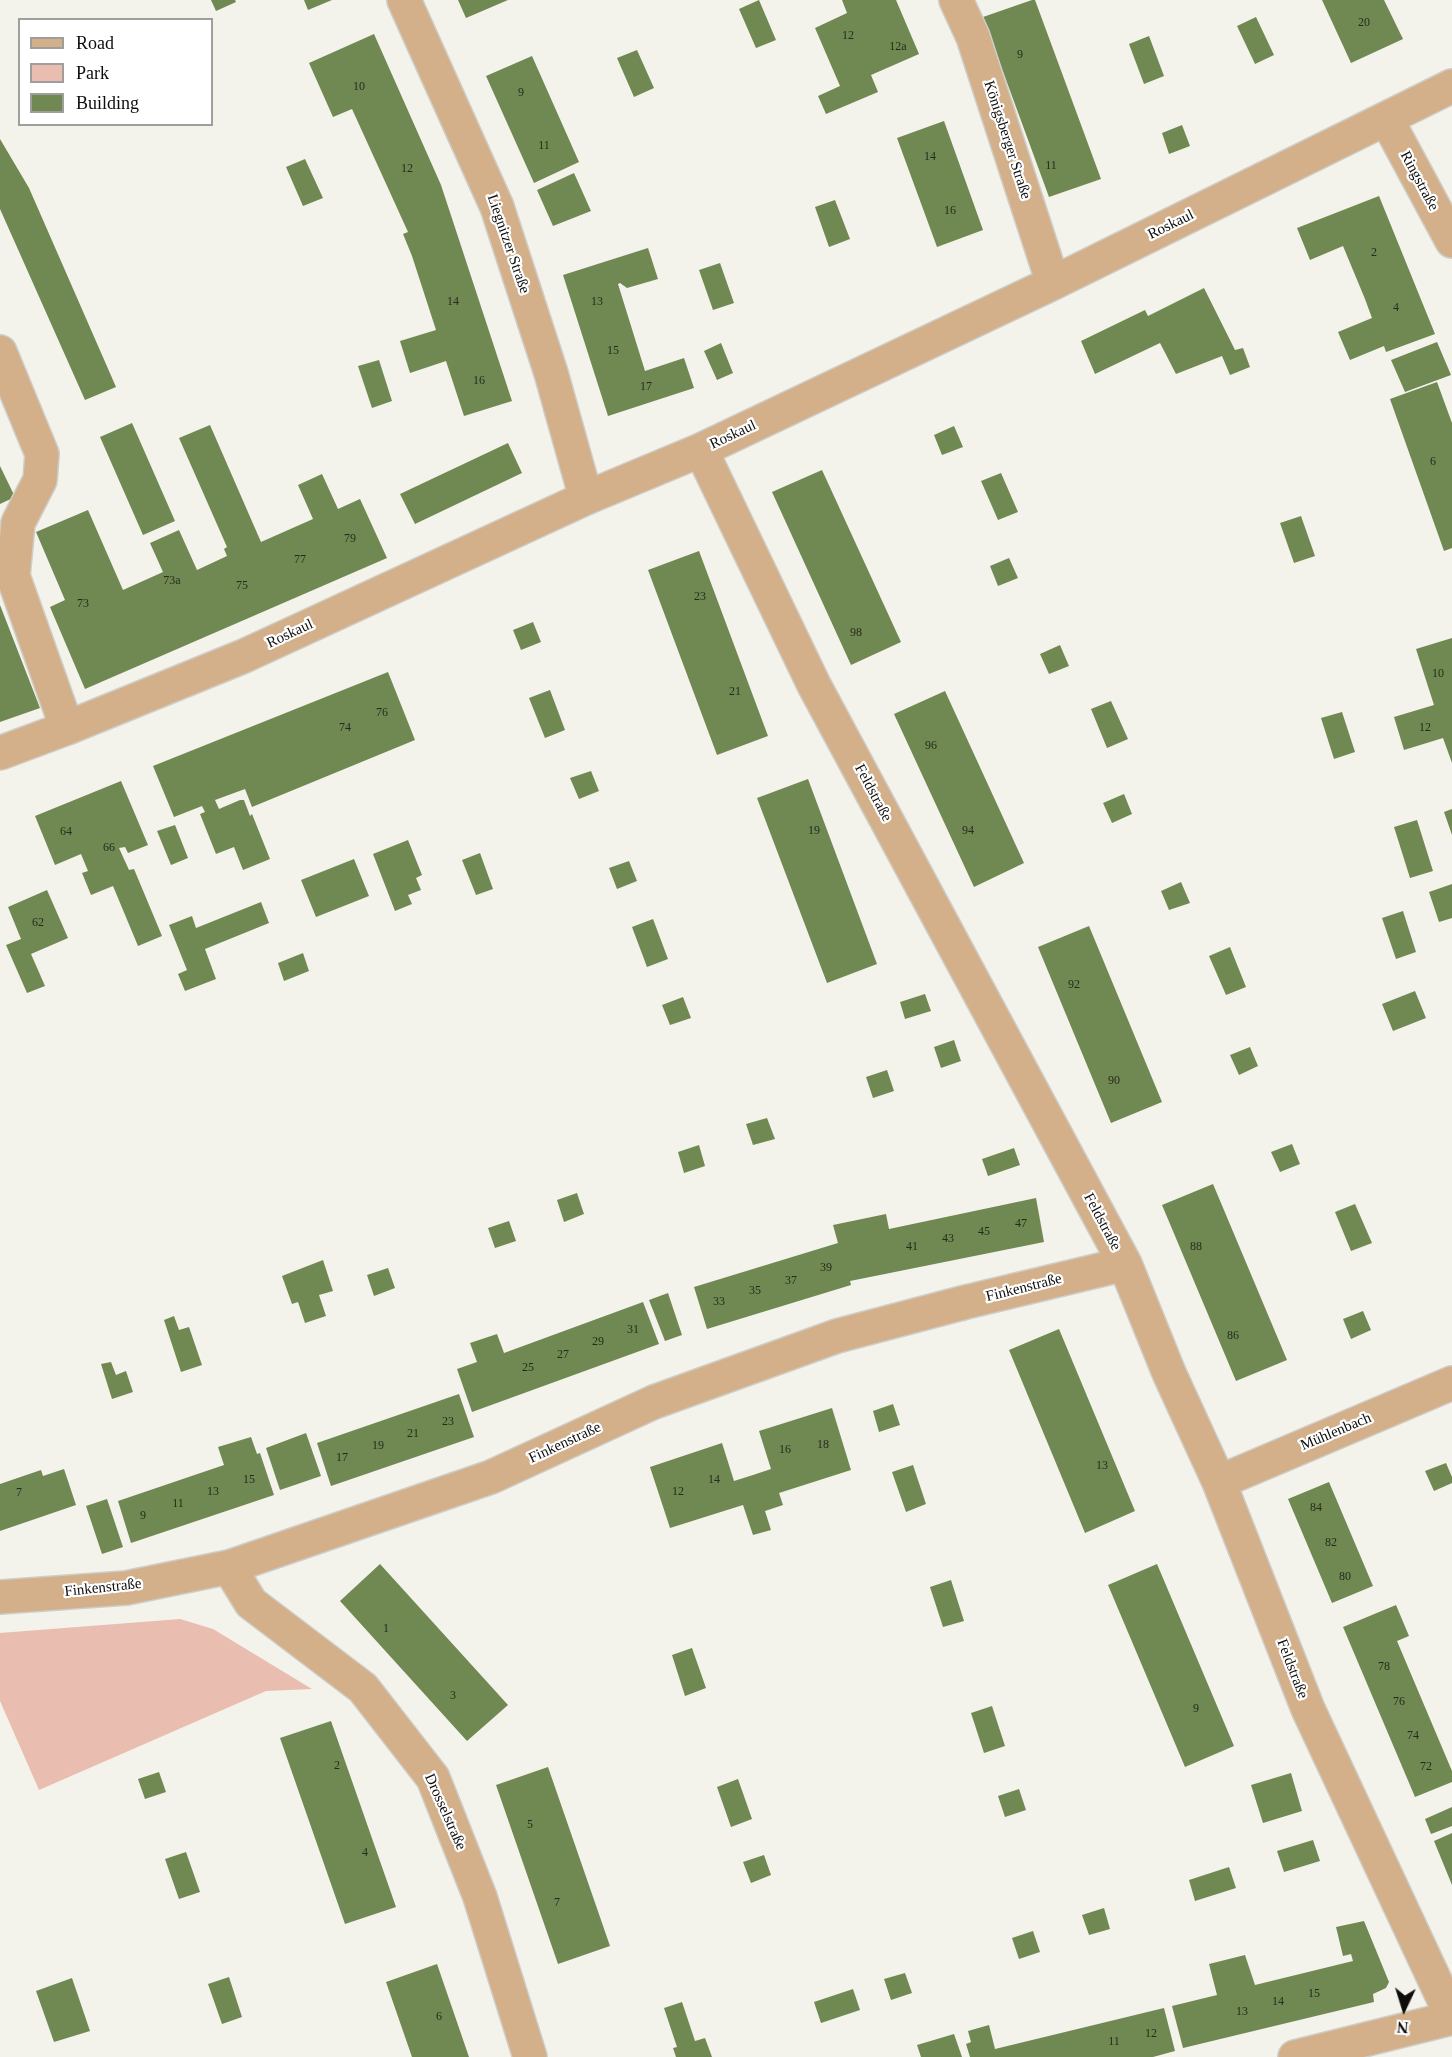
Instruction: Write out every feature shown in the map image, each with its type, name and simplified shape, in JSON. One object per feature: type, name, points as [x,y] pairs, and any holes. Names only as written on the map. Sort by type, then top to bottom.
[{"type":"street","name":"Liegnitzer Straße","points":[[405,0],[497,207],[551,373],[586,498]]},
{"type":"street","name":"Königsberger Straße","points":[[956,0],[973,37],[1053,283]]},
{"type":"street","name":"Roskaul","points":[[0,753],[244,656],[586,498],[701,450],[1053,283],[1452,86]]},
{"type":"street","name":"Ringstraße","points":[[1387,120],[1452,241]]},
{"type":"street","points":[[0,352],[42,454],[40,480],[18,523],[13,576],[67,728]]},
{"type":"street","name":"Feldstraße","points":[[701,450],[814,685],[1125,1264],[1169,1373],[1219,1482],[1308,1709],[1452,2017]]},
{"type":"street","name":"Finkenstraße","points":[[0,1597],[126,1588],[229,1567],[491,1477],[654,1402],[837,1336],[1125,1264]]},
{"type":"street","name":"Mühlenbach","points":[[1219,1482],[1452,1383]]},
{"type":"street","name":"Drosselstraße","points":[[229,1567],[251,1603],[363,1688],[433,1778],[480,1897],[530,2057]]},
{"type":"street","points":[[1295,2057],[1452,2017]]},
{"type":"green space","points":[[180,1619],[213,1629],[312,1689],[266,1691],[39,1790],[0,1701],[0,1633]]},
{"type":"building","points":[[211,0],[235,0],[236,2],[216,11]]},
{"type":"building","points":[[304,0],[332,0],[308,10]]},
{"type":"building","points":[[458,0],[508,0],[466,18]]},
{"type":"building","points":[[759,0],[776,40],[756,48],[739,9]]},
{"type":"building","points":[[842,0],[896,0],[919,54],[871,75],[878,92],[826,114],[818,96],[840,86],[815,28],[847,13]]},
{"type":"building","points":[[1035,0],[1101,179],[1049,197],[983,17]]},
{"type":"building","points":[[1322,0],[1384,0],[1403,39],[1351,63]]},
{"type":"building","points":[[1256,17],[1274,55],[1255,64],[1237,26]]},
{"type":"building","points":[[374,34],[441,185],[512,401],[464,416],[446,361],[410,373],[400,341],[436,330],[403,234],[408,232],[352,109],[333,117],[309,63]]},
{"type":"building","points":[[1149,36],[1164,76],[1144,84],[1129,44]]},
{"type":"building","points":[[637,50],[654,88],[634,97],[617,58]]},
{"type":"building","points":[[532,56],[579,162],[534,183],[486,76]]},
{"type":"building","points":[[944,121],[983,230],[937,247],[897,138]]},
{"type":"building","points":[[1182,125],[1190,146],[1169,154],[1162,133]]},
{"type":"building","points":[[0,139],[29,188],[116,387],[85,400],[0,209]]},
{"type":"building","points":[[305,159],[323,198],[303,206],[286,167]]},
{"type":"building","points":[[574,173],[591,211],[553,226],[537,190]]},
{"type":"building","points":[[1379,196],[1435,334],[1386,352],[1384,346],[1350,360],[1338,332],[1372,318],[1365,299],[1343,246],[1310,260],[1297,228]]},
{"type":"building","points":[[835,200],[850,239],[829,247],[815,207]]},
{"type":"building","points":[[648,248],[658,279],[627,288],[618,284],[645,371],[684,358],[694,388],[608,416],[563,275]]},
{"type":"building","points":[[720,263],[734,303],[713,310],[699,270]]},
{"type":"building","points":[[1204,288],[1235,350],[1243,348],[1250,367],[1230,375],[1222,356],[1176,374],[1160,343],[1095,374],[1081,341],[1145,310],[1148,316]]},
{"type":"building","points":[[1437,342],[1451,375],[1405,392],[1391,360]]},
{"type":"building","points":[[721,343],[733,373],[717,380],[704,351]]},
{"type":"building","points":[[379,360],[392,401],[372,408],[358,366]]},
{"type":"building","points":[[1437,382],[1452,423],[1452,548],[1444,551],[1390,399]]},
{"type":"building","points":[[132,423],[175,521],[143,535],[100,437]]},
{"type":"building","points":[[210,425],[261,542],[313,519],[298,485],[322,474],[338,509],[360,499],[387,558],[85,689],[50,607],[65,600],[36,532],[88,510],[123,590],[163,572],[150,543],[179,530],[197,570],[227,556],[224,549],[227,547],[179,438]]},
{"type":"building","points":[[954,426],[963,447],[942,455],[934,435]]},
{"type":"building","points":[[508,443],[522,473],[415,524],[400,494]]},
{"type":"building","points":[[0,466],[15,497],[0,504]]},
{"type":"building","points":[[822,470],[901,642],[851,665],[772,492]]},
{"type":"building","points":[[1001,473],[1018,512],[998,520],[981,481]]},
{"type":"building","points":[[1301,516],[1315,556],[1294,563],[1280,523]]},
{"type":"building","points":[[699,551],[768,736],[717,755],[648,570]]},
{"type":"building","points":[[1009,558],[1018,578],[998,586],[990,566]]},
{"type":"building","points":[[0,605],[40,708],[0,722]]},
{"type":"building","points":[[533,622],[541,642],[521,650],[513,630]]},
{"type":"building","points":[[1452,638],[1452,763],[1443,738],[1404,750],[1394,717],[1434,705],[1416,649]]},
{"type":"building","points":[[1060,645],[1069,666],[1049,674],[1040,654]]},
{"type":"building","points":[[388,672],[415,740],[252,807],[245,789],[215,800],[219,809],[244,800],[270,859],[243,870],[234,847],[216,854],[200,814],[205,812],[202,806],[174,817],[153,766]]},
{"type":"building","points":[[550,690],[565,730],[545,738],[529,698]]},
{"type":"building","points":[[945,691],[1024,863],[974,887],[894,714]]},
{"type":"building","points":[[1111,701],[1128,739],[1107,748],[1091,709]]},
{"type":"building","points":[[1342,712],[1355,752],[1334,759],[1321,718]]},
{"type":"building","points":[[591,771],[599,791],[579,799],[570,778]]},
{"type":"building","points":[[808,779],[877,964],[827,983],[757,798]]},
{"type":"building","points":[[121,781],[148,845],[128,853],[125,847],[119,848],[129,870],[134,869],[162,936],[138,946],[113,886],[91,895],[82,873],[88,871],[81,854],[55,865],[35,816]]},
{"type":"building","points":[[1124,794],[1132,814],[1112,823],[1103,803]]},
{"type":"building","points":[[1452,809],[1452,835],[1444,812]]},
{"type":"building","points":[[1417,820],[1433,871],[1410,878],[1394,827]]},
{"type":"building","points":[[175,825],[188,858],[171,865],[157,831]]},
{"type":"building","points":[[408,840],[422,875],[416,878],[421,890],[408,895],[412,904],[395,911],[373,854]]},
{"type":"building","points":[[480,853],[493,889],[476,895],[462,860]]},
{"type":"building","points":[[354,859],[369,896],[316,917],[301,880]]},
{"type":"building","points":[[629,861],[637,881],[617,889],[609,868]]},
{"type":"building","points":[[1181,882],[1190,903],[1169,910],[1161,891]]},
{"type":"building","points":[[1452,884],[1452,918],[1439,922],[1429,892]]},
{"type":"building","points":[[47,890],[68,938],[31,954],[45,986],[27,993],[6,945],[21,939],[8,907]]},
{"type":"building","points":[[261,902],[269,923],[205,949],[216,979],[185,991],[178,974],[187,970],[169,925],[192,916],[196,928]]},
{"type":"building","points":[[1403,911],[1416,952],[1396,959],[1382,918]]},
{"type":"building","points":[[653,919],[668,959],[647,967],[632,927]]},
{"type":"building","points":[[1089,926],[1162,1102],[1111,1123],[1038,947]]},
{"type":"building","points":[[1230,947],[1246,987],[1226,995],[1209,956]]},
{"type":"building","points":[[303,953],[309,971],[284,981],[278,963]]},
{"type":"building","points":[[1415,991],[1426,1018],[1393,1031],[1382,1004]]},
{"type":"building","points":[[925,994],[931,1011],[905,1019],[900,1002]]},
{"type":"building","points":[[683,997],[691,1018],[670,1025],[662,1005]]},
{"type":"building","points":[[954,1040],[961,1061],[941,1068],[934,1047]]},
{"type":"building","points":[[1250,1047],[1258,1066],[1239,1075],[1230,1055]]},
{"type":"building","points":[[887,1070],[894,1091],[873,1098],[866,1077]]},
{"type":"building","points":[[767,1118],[775,1139],[753,1145],[746,1124]]},
{"type":"building","points":[[1292,1144],[1300,1164],[1280,1172],[1271,1152]]},
{"type":"building","points":[[699,1145],[705,1166],[684,1173],[678,1152]]},
{"type":"building","points":[[1014,1148],[1020,1165],[988,1176],[982,1159]]},
{"type":"building","points":[[1213,1184],[1287,1360],[1236,1381],[1162,1205]]},
{"type":"building","points":[[577,1193],[584,1214],[564,1222],[557,1200]]},
{"type":"building","points":[[1036,1198],[1044,1242],[850,1281],[851,1285],[707,1329],[694,1287],[838,1243],[833,1225],[886,1214],[889,1229]]},
{"type":"building","points":[[1355,1204],[1372,1243],[1351,1251],[1335,1212]]},
{"type":"building","points":[[509,1221],[516,1241],[495,1248],[488,1228]]},
{"type":"building","points":[[323,1260],[333,1291],[319,1295],[326,1316],[305,1323],[298,1302],[292,1304],[282,1276]]},
{"type":"building","points":[[388,1268],[395,1288],[374,1296],[367,1275]]},
{"type":"building","points":[[668,1293],[682,1335],[665,1341],[649,1300]]},
{"type":"building","points":[[643,1302],[659,1344],[472,1412],[457,1369],[477,1362],[470,1343],[497,1334],[504,1353]]},
{"type":"building","points":[[1363,1311],[1371,1330],[1351,1339],[1343,1319]]},
{"type":"building","points":[[174,1316],[179,1330],[189,1327],[202,1365],[181,1372],[164,1320]]},
{"type":"building","points":[[1059,1329],[1135,1511],[1085,1533],[1009,1350]]},
{"type":"building","points":[[111,1362],[116,1375],[126,1371],[133,1392],[112,1399],[101,1364]]},
{"type":"building","points":[[459,1394],[474,1437],[331,1486],[317,1443]]},
{"type":"building","points":[[893,1404],[900,1425],[879,1432],[873,1411]]},
{"type":"building","points":[[832,1408],[851,1470],[779,1493],[783,1505],[765,1511],[771,1530],[753,1535],[743,1505],[670,1528],[650,1467],[722,1443],[734,1481],[753,1475],[771,1469],[759,1431]]},
{"type":"building","points":[[306,1433],[321,1476],[280,1490],[266,1448]]},
{"type":"building","points":[[251,1437],[257,1454],[260,1453],[274,1495],[131,1543],[118,1501],[224,1465],[218,1447]]},
{"type":"building","points":[[1446,1463],[1452,1483],[1434,1491],[1425,1471]]},
{"type":"building","points":[[913,1465],[926,1504],[906,1512],[892,1472]]},
{"type":"building","points":[[64,1469],[76,1505],[0,1531],[0,1484],[41,1470],[43,1476]]},
{"type":"building","points":[[1329,1482],[1373,1586],[1332,1603],[1288,1499]]},
{"type":"building","points":[[107,1499],[123,1547],[102,1554],[86,1506]]},
{"type":"building","points":[[380,1564],[508,1705],[467,1741],[340,1601]]},
{"type":"building","points":[[1157,1564],[1234,1746],[1185,1767],[1108,1585]]},
{"type":"building","points":[[951,1580],[964,1621],[943,1627],[930,1587]]},
{"type":"building","points":[[1396,1605],[1409,1636],[1397,1641],[1452,1771],[1452,1782],[1415,1797],[1343,1627]]},
{"type":"building","points":[[692,1648],[706,1688],[685,1696],[672,1655]]},
{"type":"building","points":[[992,1706],[1005,1746],[984,1753],[971,1713]]},
{"type":"building","points":[[331,1721],[396,1907],[345,1924],[280,1738]]},
{"type":"building","points":[[548,1767],[610,1946],[558,1964],[496,1785]]},
{"type":"building","points":[[159,1772],[166,1792],[145,1799],[138,1779]]},
{"type":"building","points":[[1291,1773],[1302,1811],[1263,1823],[1251,1785]]},
{"type":"building","points":[[738,1779],[752,1819],[731,1827],[717,1787]]},
{"type":"building","points":[[1019,1789],[1026,1810],[1005,1817],[998,1796]]},
{"type":"building","points":[[1452,1807],[1452,1826],[1431,1834],[1425,1819]]},
{"type":"building","points":[[1452,1833],[1452,1885],[1434,1841]]},
{"type":"building","points":[[1313,1840],[1320,1861],[1284,1872],[1277,1851]]},
{"type":"building","points":[[186,1852],[200,1892],[179,1899],[165,1859]]},
{"type":"building","points":[[764,1855],[771,1875],[751,1883],[743,1862]]},
{"type":"building","points":[[1229,1867],[1236,1888],[1195,1901],[1189,1880]]},
{"type":"building","points":[[1104,1908],[1110,1929],[1089,1935],[1082,1915]]},
{"type":"building","points":[[1364,1921],[1389,1982],[1386,1988],[1373,1994],[1374,2002],[1183,2048],[1172,2006],[1217,1995],[1209,1964],[1245,1955],[1255,1985],[1353,1961],[1351,1954],[1343,1956],[1336,1927]]},
{"type":"building","points":[[1033,1931],[1040,1952],[1019,1959],[1012,1938]]},
{"type":"building","points":[[437,1964],[469,2057],[412,2057],[386,1982]]},
{"type":"building","points":[[905,1973],[912,1993],[891,2000],[884,1979]]},
{"type":"building","points":[[229,1977],[242,2017],[222,2024],[208,1984]]},
{"type":"building","points":[[72,1978],[90,2031],[54,2042],[36,1991]]},
{"type":"building","points":[[853,1989],[860,2010],[821,2023],[814,2002]]},
{"type":"building","points":[[682,2002],[695,2041],[705,2038],[712,2057],[676,2057],[673,2048],[677,2047],[664,2008]]},
{"type":"building","points":[[1164,2008],[1175,2051],[1153,2057],[970,2057],[966,2044],[971,2042],[968,2031],[989,2025],[995,2049]]},
{"type":"building","points":[[954,2034],[962,2057],[921,2057],[917,2045]]}]
